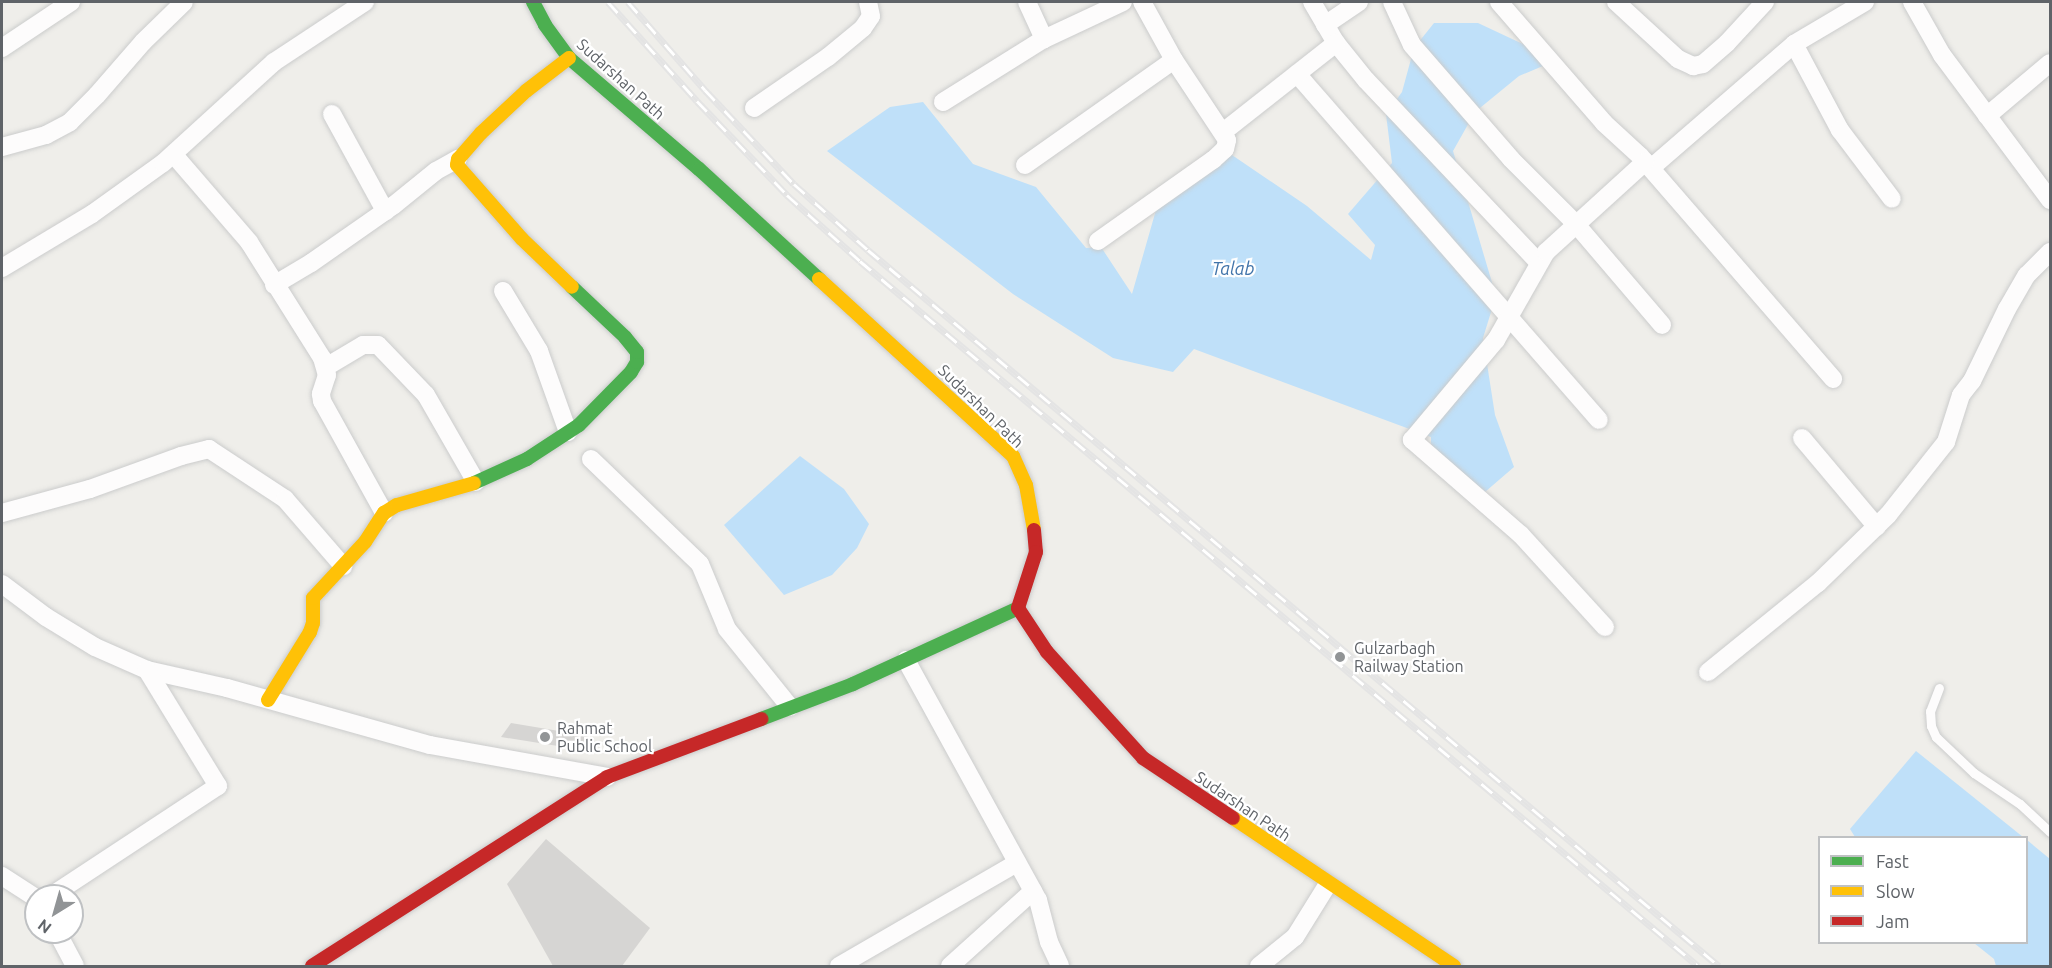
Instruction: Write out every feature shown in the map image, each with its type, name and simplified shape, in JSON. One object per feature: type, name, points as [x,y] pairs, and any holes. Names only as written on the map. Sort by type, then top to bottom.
[{"type":"street","points":[[2,48],[70,2]]},
{"type":"street","points":[[2,147],[46,135],[70,122],[143,42],[184,2]]},
{"type":"street","points":[[2,268],[92,214],[174,155],[274,62],[365,2]]},
{"type":"street","name":"Sudarshan Path","points":[[533,2],[545,25],[569,58],[699,169],[1013,456],[1026,485],[1034,526],[1036,552],[1018,608],[1047,652],[1143,758],[1328,884],[1454,966]]},
{"type":"street","points":[[754,108],[828,57],[863,28],[871,16],[872,8],[868,2]]},
{"type":"street","points":[[1027,2],[1044,39]]},
{"type":"street","points":[[942,102],[1044,39],[1123,2]]},
{"type":"street","points":[[1098,241],[1213,160],[1225,149],[1227,140],[1174,60],[1142,2]]},
{"type":"street","points":[[1312,2],[1336,43],[1394,110],[1538,262]]},
{"type":"street","points":[[1324,25],[1359,2]]},
{"type":"street","points":[[1392,2],[1412,45],[1511,159],[1575,223],[1662,325]]},
{"type":"street","points":[[1499,2],[1604,123],[1648,165],[1833,379]]},
{"type":"street","points":[[1616,2],[1678,59],[1693,66],[1703,64],[1727,43],[1765,2]]},
{"type":"street","points":[[1605,627],[1521,535],[1412,440],[1496,340],[1507,317],[1521,298],[1538,262],[1575,223],[1794,44],[1865,2]]},
{"type":"street","points":[[1911,2],[1942,56],[2049,194]]},
{"type":"street","points":[[1223,132],[1336,43]]},
{"type":"street","points":[[1794,44],[1840,130],[1892,199]]},
{"type":"street","points":[[274,285],[311,263],[385,211],[436,171],[458,159],[526,91],[569,58]]},
{"type":"street","points":[[1025,165],[1174,60]]},
{"type":"street","points":[[1987,116],[2050,63]]},
{"type":"street","points":[[1297,74],[1599,420]]},
{"type":"street","points":[[332,114],[385,211]]},
{"type":"street","points":[[174,155],[244,235],[326,367],[322,401],[384,513]]},
{"type":"street","points":[[268,700],[310,632],[313,623],[311,605],[313,598],[365,542],[384,513],[397,505],[476,482],[527,459],[579,424],[631,372],[638,362],[637,352],[625,337],[522,239],[460,172],[458,159]]},
{"type":"street","points":[[1708,672],[1818,583],[1877,527],[1946,442],[1961,395],[1972,381],[2007,309],[2027,275],[2050,252]]},
{"type":"street","points":[[503,291],[539,351],[568,432]]},
{"type":"street","points":[[326,367],[363,345],[378,345],[426,395],[476,482]]},
{"type":"street","points":[[1802,438],[1877,527]]},
{"type":"street","points":[[2,513],[90,489],[181,456],[209,449],[285,499],[343,566]]},
{"type":"street","points":[[591,459],[700,564],[727,629],[790,707]]},
{"type":"street","points":[[2,584],[46,617],[95,647],[147,670],[268,700],[430,745],[607,777]]},
{"type":"street","points":[[312,966],[607,777],[906,660],[1018,608]]},
{"type":"street","points":[[906,660],[1032,891],[1049,942],[1060,966]]},
{"type":"street","points":[[69,884],[218,786],[147,670]]},
{"type":"street","points":[[839,966],[1017,863]]},
{"type":"street","points":[[2,878],[24,891]]},
{"type":"street","points":[[1259,966],[1295,937],[1328,884]]},
{"type":"street","points":[[950,966],[1032,891]]},
{"type":"street","points":[[63,944],[75,966]]},
{"type":"lane","points":[[1939,688],[1930,711],[1931,726],[1936,737],[1974,773],[2020,804],[2050,832]]},
{"type":"water","name":"Talab","points":[[1434,23],[1478,23],[1557,60],[1519,76],[1475,112],[1453,151],[1496,296],[1483,338],[1495,415],[1514,467],[1478,498],[1431,444],[1431,437],[1194,349],[1173,372],[1113,358],[1013,294],[827,151],[890,107],[923,102],[973,164],[1036,187],[1086,248],[1101,247],[1132,294],[1158,203],[1229,153],[1307,206],[1371,260],[1375,245],[1348,214],[1392,163],[1386,114],[1402,92],[1414,48]]},
{"type":"water","points":[[800,456],[844,489],[869,524],[857,548],[832,575],[784,595],[724,525]]},
{"type":"water","points":[[1916,751],[2022,836],[1854,836],[1850,829]]},
{"type":"water","points":[[2028,841],[2050,859],[2050,966],[1996,966],[1994,959],[1975,944],[2028,944]]},
{"type":"building","name":"Rahmat Public School","points":[[511,723],[589,736],[589,751],[501,737]]},
{"type":"building","points":[[546,839],[650,928],[622,966],[553,966],[507,884]]},
{"type":"railway","points":[[608,2],[697,101],[787,195],[860,261],[1698,966]]},
{"type":"railway","points":[[628,2],[705,90],[794,184],[868,250],[1719,966]]},
{"type":"traffic: fast","points":[[533,2],[545,25],[569,58],[699,169],[819,279]]},
{"type":"traffic: fast","points":[[474,483],[527,459],[579,425],[631,372],[637,362],[637,352],[625,337],[572,287]]},
{"type":"traffic: fast","points":[[761,719],[853,684],[1018,608]]},
{"type":"traffic: slow","points":[[569,58],[526,91],[481,133],[458,159],[457,165],[522,239],[572,287]]},
{"type":"traffic: slow","points":[[819,279],[1013,456],[1026,485],[1034,530]]},
{"type":"traffic: slow","points":[[268,700],[310,632],[313,623],[313,598],[365,542],[384,513],[397,505],[474,483]]},
{"type":"traffic: slow","points":[[1233,818],[1454,966]]},
{"type":"traffic: jam","points":[[1034,530],[1036,552],[1018,608],[1047,652],[1143,758],[1233,818]]},
{"type":"traffic: jam","points":[[312,966],[607,777],[761,719]]},
{"type":"place","name":"Gulzarbagh Railway Station","points":[[1340,657]]},
{"type":"place","name":"Rahmat Public School","points":[[545,737]]}]
